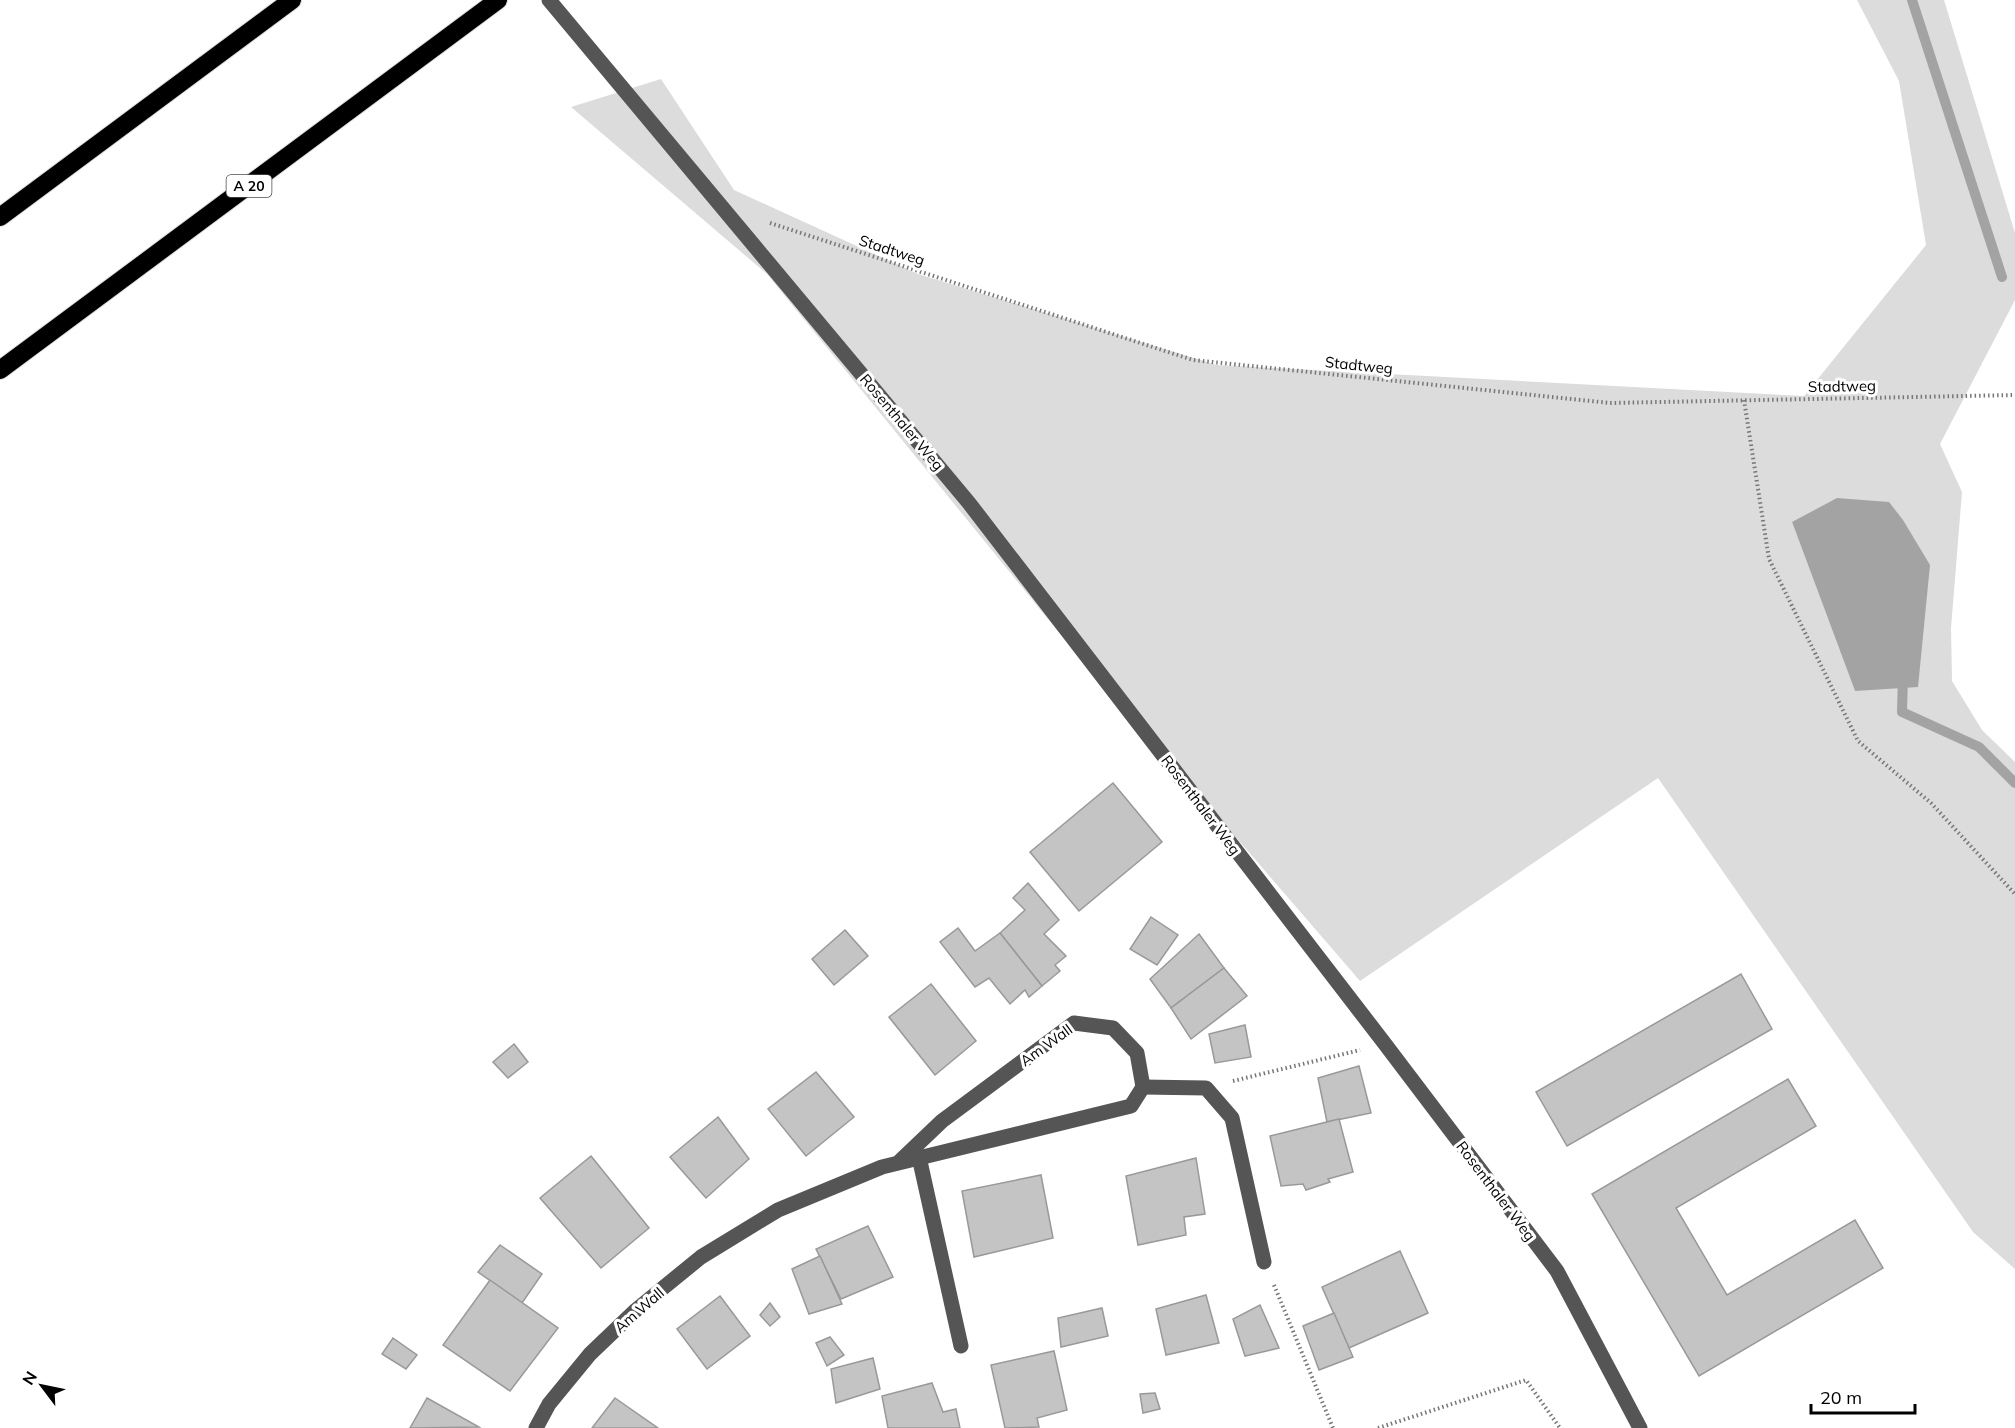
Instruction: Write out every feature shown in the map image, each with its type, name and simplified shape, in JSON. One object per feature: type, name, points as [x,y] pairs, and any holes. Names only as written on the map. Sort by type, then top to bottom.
[{"type":"highway","points":[[0,217],[292,0]]},
{"type":"highway","name":"A 20","points":[[0,370],[498,0]]},
{"type":"street","name":"Rosenthaler Weg","points":[[549,0],[969,503],[1385,1044],[1557,1271],[1640,1428]]},
{"type":"street","name":"Am Wall","points":[[536,1428],[549,1404],[590,1354],[636,1310],[701,1257],[778,1210],[882,1167],[1131,1106],[1143,1087],[1137,1053],[1113,1028],[1074,1023],[942,1121],[899,1162]]},
{"type":"street","points":[[1143,1087],[1206,1088],[1232,1118],[1264,1262]]},
{"type":"street","points":[[919,1157],[961,1346]]},
{"type":"path","name":"Stadtweg","points":[[768,222],[1193,360],[1610,403],[2015,395]]},
{"type":"path","points":[[1744,400],[1768,559],[1858,741],[1931,803],[2015,894]]},
{"type":"path","points":[[1206,1088],[1385,1044]]},
{"type":"path","points":[[1264,1262],[1333,1428]]},
{"type":"path","points":[[1378,1428],[1526,1380],[1560,1428]]},
{"type":"shaded area","points":[[1857,0],[1944,0],[2015,233],[2015,300],[1940,444],[1962,492],[1951,628],[1952,681],[1982,730],[2015,762],[2015,1269],[1973,1232],[1658,778],[1360,981],[1056,629],[767,274],[571,107],[661,79],[734,190],[918,274],[1217,365],[1804,396],[1926,245],[1899,81]],"holes":[[[1889,502],[1855,691],[1792,522]]]},
{"type":"shaded area","points":[[1837,498],[1889,502],[1903,520],[1930,565],[1918,687],[1855,691],[1792,522]]},
{"type":"building","points":[[1113,783],[1162,842],[1079,911],[1030,852]]},
{"type":"building","points":[[1028,883],[1059,920],[1044,934],[1066,956],[1055,965],[1060,971],[1042,986],[1000,933],[1025,910],[1013,898]]},
{"type":"building","points":[[1151,917],[1178,935],[1157,965],[1130,949]]},
{"type":"building","points":[[958,928],[975,951],[1000,933],[1042,986],[1029,997],[1025,990],[1010,1004],[989,978],[975,987],[940,942]]},
{"type":"building","points":[[845,930],[868,956],[834,985],[812,959]]},
{"type":"building","points":[[1199,934],[1224,968],[1171,1008],[1150,979]]},
{"type":"building","points":[[1224,968],[1247,996],[1191,1039],[1171,1008]]},
{"type":"building","points":[[1741,974],[1772,1029],[1567,1146],[1536,1092]]},
{"type":"building","points":[[931,984],[976,1041],[935,1075],[889,1017]]},
{"type":"building","points":[[1245,1025],[1251,1057],[1215,1063],[1209,1034]]},
{"type":"building","points":[[514,1044],[528,1062],[508,1078],[493,1062]]},
{"type":"building","points":[[1359,1066],[1371,1113],[1327,1122],[1318,1078]]},
{"type":"building","points":[[816,1072],[854,1117],[806,1156],[768,1109]]},
{"type":"building","points":[[1788,1079],[1816,1126],[1676,1208],[1727,1295],[1855,1220],[1883,1268],[1699,1376],[1592,1194]]},
{"type":"building","points":[[718,1117],[749,1159],[706,1198],[670,1157]]},
{"type":"building","points":[[1339,1119],[1353,1172],[1328,1179],[1330,1182],[1306,1190],[1303,1184],[1281,1186],[1270,1136]]},
{"type":"building","points":[[591,1156],[649,1228],[601,1268],[540,1198]]},
{"type":"building","points":[[1196,1158],[1205,1214],[1184,1217],[1186,1235],[1138,1245],[1126,1176]]},
{"type":"building","points":[[1041,1175],[1053,1238],[974,1257],[962,1191]]},
{"type":"building","points":[[868,1226],[893,1277],[841,1299],[816,1249]]},
{"type":"building","points":[[500,1245],[542,1274],[522,1303],[478,1272]]},
{"type":"building","points":[[1400,1251],[1428,1313],[1349,1348],[1322,1287]]},
{"type":"building","points":[[820,1256],[842,1304],[809,1314],[792,1269]]},
{"type":"building","points":[[490,1280],[558,1328],[510,1391],[443,1345]]},
{"type":"building","points":[[1206,1295],[1219,1343],[1166,1355],[1156,1309]]},
{"type":"building","points":[[720,1296],[750,1336],[707,1369],[677,1329]]},
{"type":"building","points":[[770,1303],[780,1317],[770,1326],[760,1315]]},
{"type":"building","points":[[1260,1305],[1279,1348],[1245,1356],[1233,1319]]},
{"type":"building","points":[[1102,1308],[1108,1336],[1061,1347],[1058,1318]]},
{"type":"building","points":[[1334,1313],[1353,1357],[1319,1370],[1303,1326]]},
{"type":"building","points":[[830,1337],[844,1355],[827,1366],[816,1343]]},
{"type":"building","points":[[393,1338],[417,1355],[406,1369],[382,1354]]},
{"type":"building","points":[[1054,1351],[1067,1410],[1037,1418],[1039,1427],[1005,1428],[991,1365]]},
{"type":"building","points":[[873,1358],[880,1389],[836,1403],[831,1369]]},
{"type":"building","points":[[932,1383],[943,1412],[956,1409],[960,1428],[888,1428],[882,1396]]},
{"type":"building","points":[[1155,1393],[1160,1409],[1143,1413],[1140,1394]]},
{"type":"building","points":[[427,1398],[479,1427],[410,1428]]},
{"type":"building","points":[[615,1398],[658,1428],[592,1428]]},
{"type":"waterway","points":[[1912,0],[2002,277]]},
{"type":"waterway","points":[[1903,676],[1902,712],[1979,747],[2015,783]]}]
